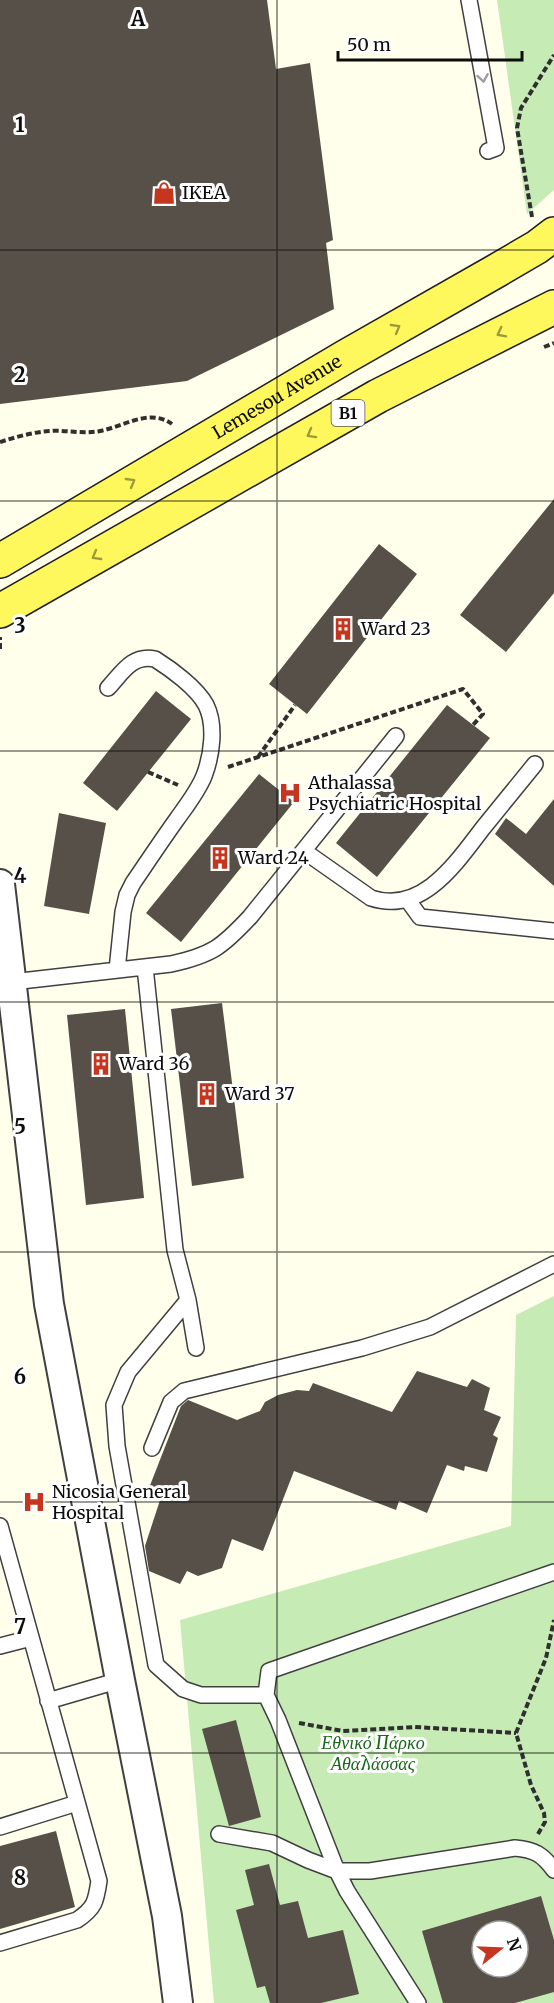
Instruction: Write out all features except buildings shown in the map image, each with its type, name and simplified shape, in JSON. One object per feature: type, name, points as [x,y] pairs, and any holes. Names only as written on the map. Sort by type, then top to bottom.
[{"type":"main road","name":"Lemesou Avenue","points":[[0,561],[537,247],[543,229]]},
{"type":"main road","name":"B1","points":[[0,611],[378,396],[554,307]]},
{"type":"street","points":[[0,884],[49,1304],[167,1916],[178,2003]]},
{"type":"lane","points":[[469,0],[496,148],[488,151]]},
{"type":"lane","points":[[108,688],[130,664],[139,658],[155,659],[198,693],[210,716],[211,728],[209,758],[204,775],[195,792],[133,882],[127,895],[117,970]]},
{"type":"lane","points":[[12,982],[145,967],[196,959],[214,951],[228,941],[396,736]]},
{"type":"lane","points":[[304,851],[356,890],[371,898],[383,902],[407,899],[446,875],[535,764]]},
{"type":"lane","points":[[407,899],[420,916],[554,931]]},
{"type":"lane","points":[[145,967],[175,1250],[188,1300],[196,1348]]},
{"type":"lane","points":[[152,1448],[171,1401],[184,1391],[362,1348],[430,1327],[554,1264]]},
{"type":"lane","points":[[188,1300],[128,1372],[114,1405],[117,1446],[156,1665],[183,1689],[201,1695],[266,1695]]},
{"type":"lane","points":[[0,1526],[99,1881],[96,1901],[88,1913],[78,1920],[0,1943]]},
{"type":"lane","points":[[418,2003],[347,1892],[337,1870],[266,1695],[269,1671],[554,1572]]},
{"type":"lane","points":[[0,1646],[31,1638]]},
{"type":"lane","points":[[48,1701],[120,1680]]},
{"type":"lane","points":[[0,1827],[77,1803]]},
{"type":"lane","points":[[219,1834],[272,1843],[315,1864],[337,1870],[370,1871],[503,1849],[529,1850],[541,1854],[554,1870]]},
{"type":"path","points":[[543,229],[517,128],[521,108],[554,55]]},
{"type":"path","points":[[0,442],[50,431],[94,432],[141,418],[163,418],[172,424]]},
{"type":"path","points":[[204,775],[463,689],[483,714],[473,725]]},
{"type":"path","points":[[258,757],[296,705]]},
{"type":"path","points":[[148,772],[195,792]]},
{"type":"path","points":[[529,1850],[545,1822],[544,1813],[531,1785],[516,1733],[546,1658],[554,1620]]},
{"type":"path","points":[[278,1720],[342,1731],[415,1727],[516,1733]]},
{"type":"green space","points":[[497,0],[554,0],[554,190],[527,214]]},
{"type":"green space","name":"Εθνικό Πάρκο Αθαλάσσας","points":[[554,1296],[554,2003],[214,2003],[180,1620],[511,1526],[516,1315]]},
{"type":"place","name":"IKEA","points":[[164,193]]},
{"type":"place","name":"Ward 23","points":[[343,629]]},
{"type":"place","name":"Athalassa Psychiatric Hospital","points":[[290,793]]},
{"type":"place","name":"Ward 24","points":[[220,858]]},
{"type":"place","name":"Ward 36","points":[[101,1064]]},
{"type":"place","name":"Ward 37","points":[[207,1094]]},
{"type":"place","name":"Nicosia General Hospital","points":[[34,1502]]}]
